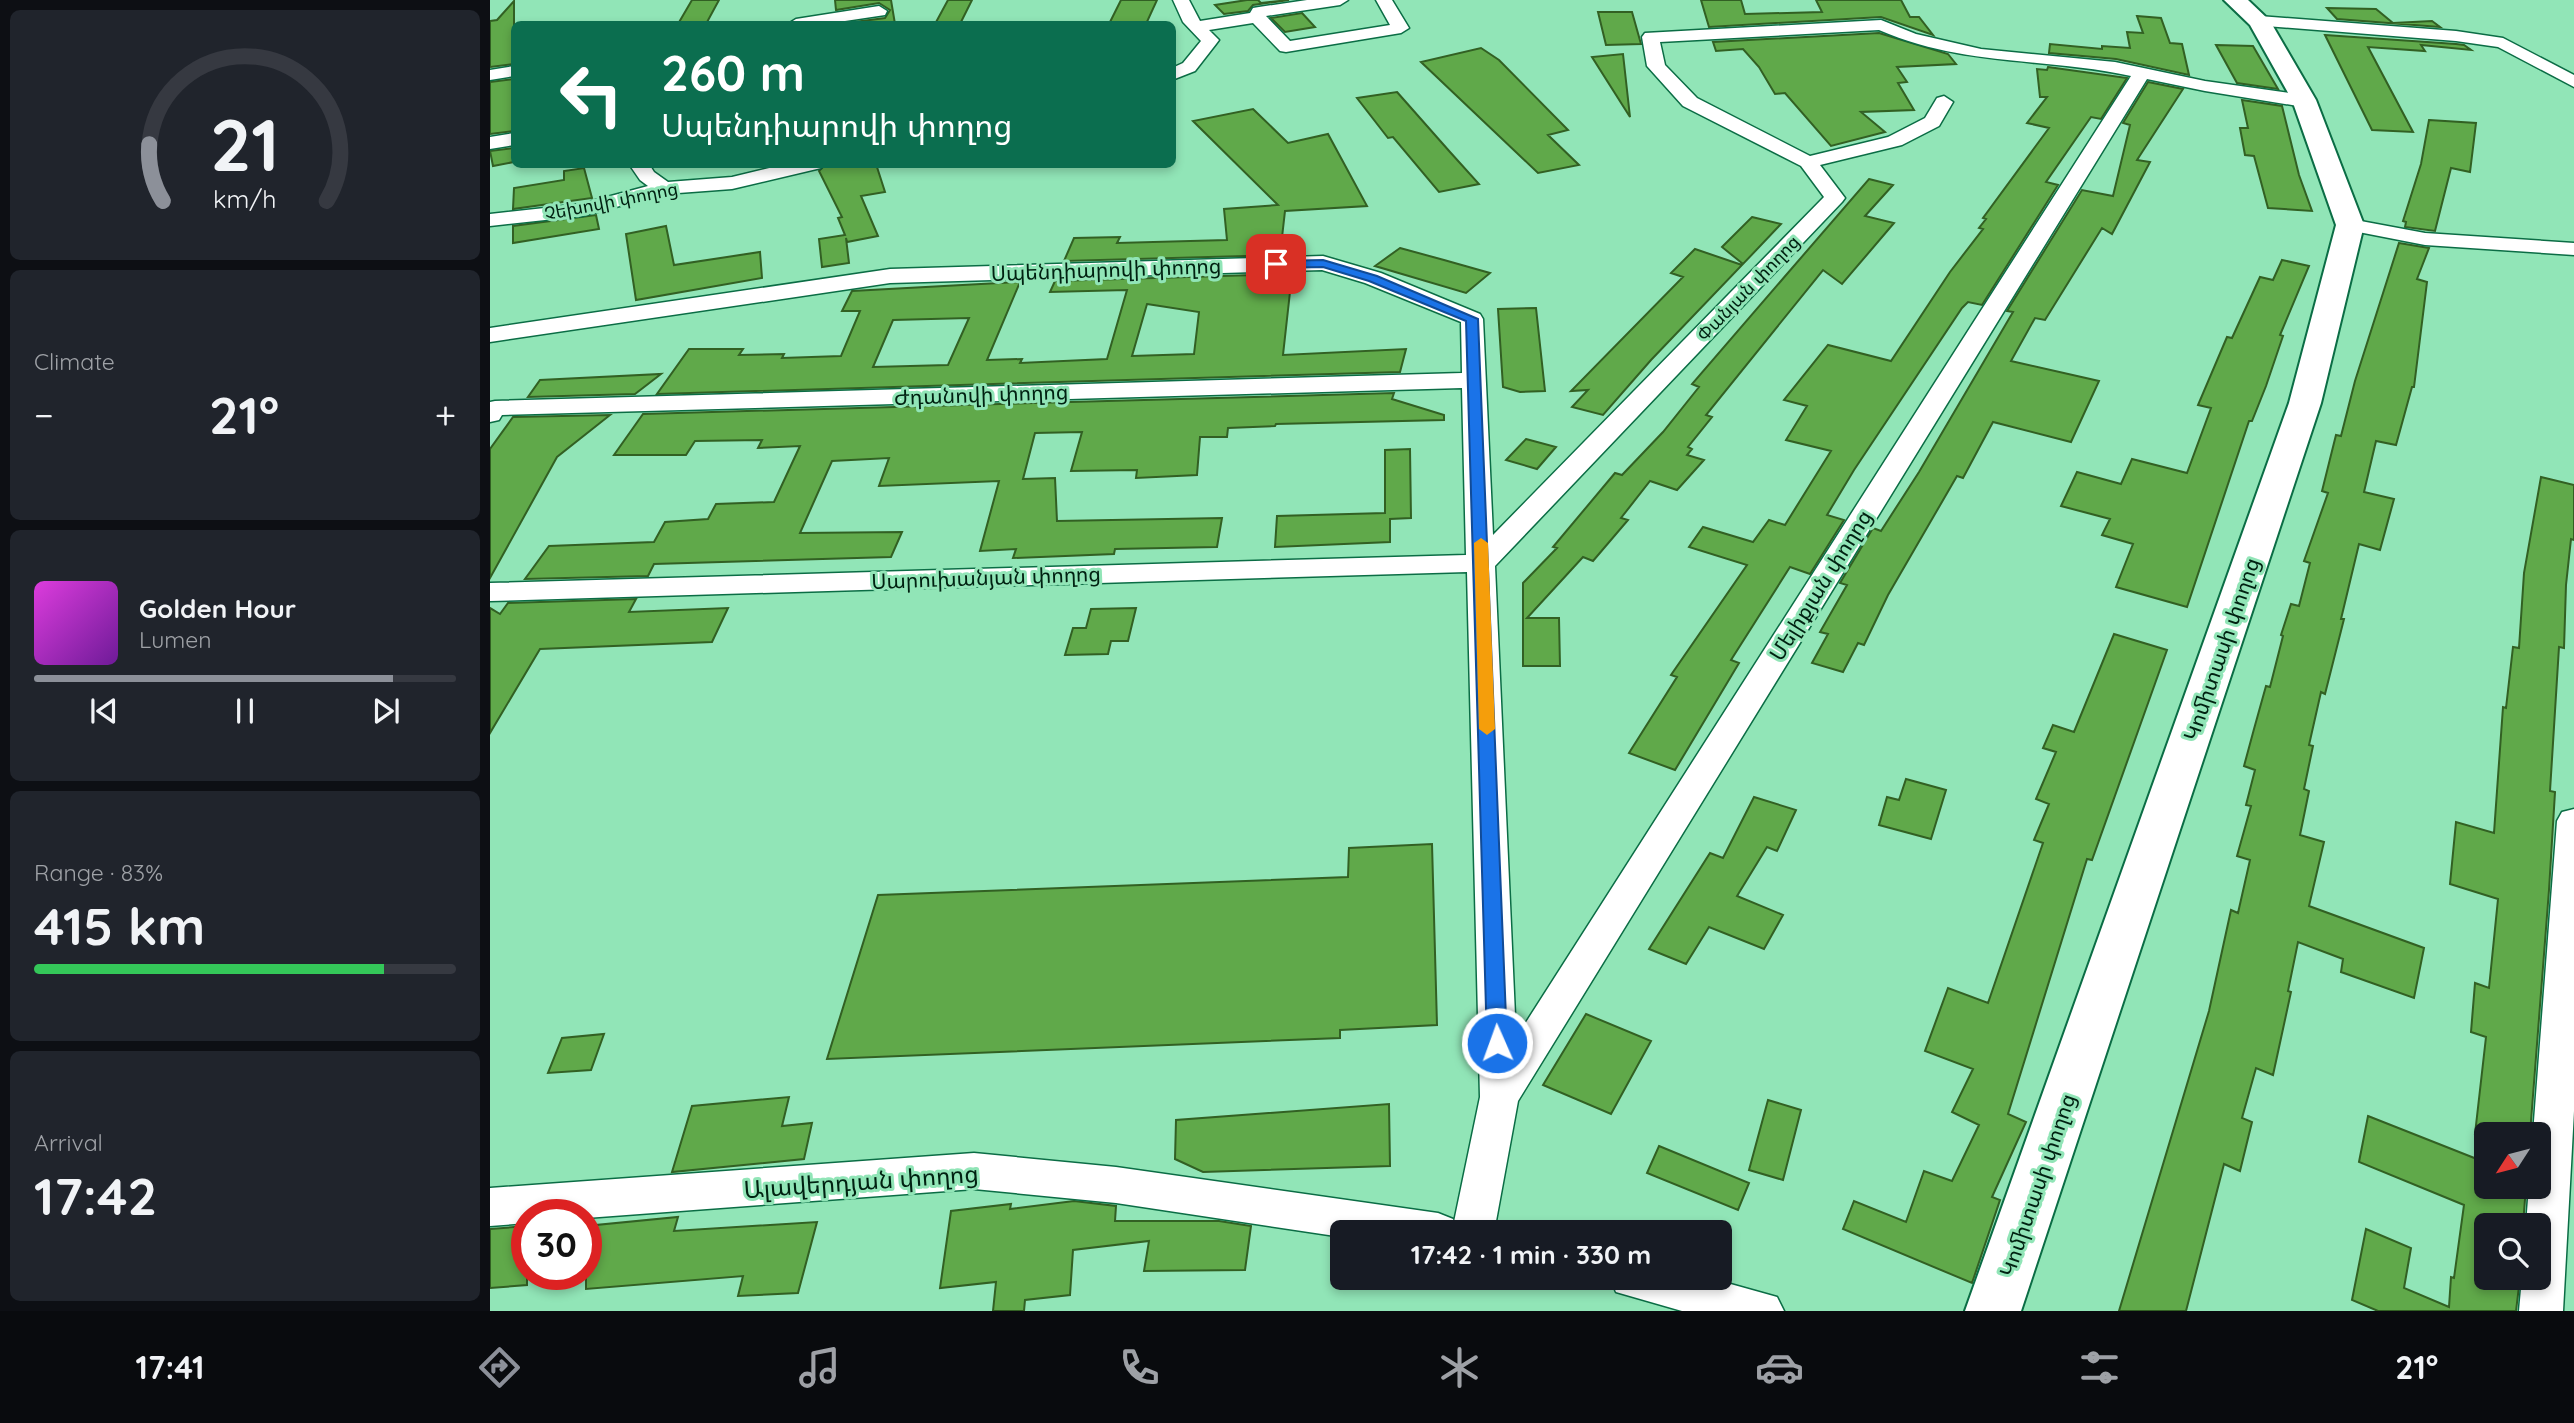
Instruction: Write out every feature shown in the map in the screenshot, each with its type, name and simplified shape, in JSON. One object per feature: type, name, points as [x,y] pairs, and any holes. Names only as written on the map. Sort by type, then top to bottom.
[{"type":"main road","points":[[2247,10],[2304,101],[2350,225]]},
{"type":"main road","name":"Կոմիտասի փողոց","points":[[1993,1311],[2305,404],[2350,225]]},
{"type":"street","points":[[1176,73],[1189,67],[1210,40],[1187,25],[1181,0]]},
{"type":"street","points":[[1257,17],[1259,12],[1340,0]]},
{"type":"street","points":[[1257,17],[1286,47],[1401,28],[1384,0]]},
{"type":"street","points":[[2247,10],[2503,43],[2574,82]]},
{"type":"street","points":[[815,21],[880,11]]},
{"type":"street","points":[[1187,25],[1257,17]]},
{"type":"street","name":"Փանյան փողոց","points":[[1482,563],[1835,198],[1808,162],[1690,102],[1656,65],[1650,37],[1881,25],[1911,38],[1981,54],[2115,67],[2142,73]]},
{"type":"street","points":[[490,75],[511,72]]},
{"type":"street","points":[[2142,73],[2304,101]]},
{"type":"street","name":"Մելիքյան փողոց","points":[[1499,1097],[2142,73]]},
{"type":"street","points":[[1808,162],[1895,141],[1932,122],[1944,102]]},
{"type":"street","points":[[490,143],[511,140]]},
{"type":"street","points":[[642,168],[647,176],[664,188]]},
{"type":"street","name":"Չեխովի փողոց","points":[[490,220],[582,210],[664,188],[732,183],[797,168]]},
{"type":"street","points":[[2350,225],[2425,239],[2574,249]]},
{"type":"street","name":"Սպենդիարովի փողոց","points":[[490,335],[890,276],[1323,263],[1373,278],[1472,319],[1499,1097],[1475,1220]]},
{"type":"street","name":"Ժդանովի փողոց","points":[[492,410],[1475,380]]},
{"type":"street","name":"Սարուխանյան փողոց","points":[[490,592],[1482,563]]},
{"type":"street","points":[[2541,1311],[2573,842]]},
{"type":"street","name":"Ալավերդյան փողոց","points":[[490,1207],[974,1171],[1116,1185],[1356,1220]]},
{"type":"street","points":[[1679,1290],[1762,1311]]},
{"type":"building","points":[[692,0],[719,0],[708,21],[680,21]]},
{"type":"building","points":[[835,0],[891,0],[894,21],[862,21],[885,18],[890,10],[879,3],[836,10]]},
{"type":"building","points":[[948,0],[972,0],[962,21],[937,21]]},
{"type":"building","points":[[1121,0],[1157,0],[1147,21],[1110,21]]},
{"type":"building","points":[[1258,0],[1261,3],[1289,0],[1253,5],[1248,11],[1224,14],[1215,5]]},
{"type":"building","points":[[1701,0],[1741,0],[1745,14],[1822,12],[1816,0],[1901,0],[1910,17],[1919,17],[1933,35],[1881,17],[1709,27]]},
{"type":"building","points":[[514,1],[511,64],[490,67],[490,21],[497,20]]},
{"type":"building","points":[[2327,8],[2376,9],[2393,23],[2432,21],[2440,27],[2337,19]]},
{"type":"building","points":[[1598,12],[1632,12],[1641,44],[1606,45]]},
{"type":"building","points":[[1302,13],[1315,27],[1285,32],[1271,18]]},
{"type":"building","points":[[2137,16],[2161,18],[2170,43],[2182,44],[2189,75],[2116,59],[2049,53],[2050,44],[2102,49],[2102,46],[2130,48],[2127,32],[2143,33]]},
{"type":"building","points":[[1879,33],[1948,54],[1956,64],[1897,67],[1907,82],[1898,83],[1914,110],[1861,112],[1885,132],[1831,146],[1785,93],[1775,94],[1759,67],[1743,49],[1716,51],[1713,42]]},
{"type":"building","points":[[2325,35],[2456,44],[2471,50],[2421,45],[2425,51],[2368,47],[2413,132],[2372,130]]},
{"type":"building","points":[[2216,45],[2253,46],[2278,89],[2237,83]]},
{"type":"building","points":[[1481,48],[1499,60],[1568,130],[1548,135],[1579,165],[1538,173],[1421,62]]},
{"type":"building","points":[[1623,54],[1630,117],[1592,57]]},
{"type":"building","points":[[2048,67],[2127,78],[2101,119],[2091,117],[2046,182],[2058,185],[1982,305],[1968,302],[1962,308],[1854,470],[1827,515],[1844,520],[1810,574],[1790,567],[1731,660],[1739,663],[1675,770],[1629,753],[1677,677],[1671,675],[1747,565],[1689,547],[1703,527],[1753,542],[1769,520],[1785,525],[1831,451],[1786,440],[1807,406],[1784,400],[1828,345],[1891,361],[1950,272],[1983,229],[1979,228],[1986,219],[1983,218],[2049,128],[2027,123],[2047,97],[2040,97],[2037,69],[2047,70]]},
{"type":"building","points":[[511,79],[511,131],[490,134],[490,82]]},
{"type":"building","points":[[2148,82],[2183,89],[2137,160],[2150,162],[2112,234],[2102,228],[2045,320],[2035,318],[2011,361],[2099,381],[2071,442],[1993,422],[1963,478],[1957,476],[1888,595],[1864,645],[1858,643],[1843,672],[1812,663],[1828,634],[1820,632],[1847,585],[1840,583],[1873,528],[1881,531],[1919,472],[2013,312],[2007,311],[2082,190],[2113,196],[2130,125],[2123,123]]},
{"type":"building","points":[[1397,92],[1479,184],[1439,192],[1393,137],[1388,138],[1357,98]]},
{"type":"building","points":[[2242,100],[2282,106],[2299,175],[2312,211],[2268,208],[2254,156],[2245,155],[2240,128],[2248,128]]},
{"type":"building","points":[[1253,109],[1288,143],[1328,134],[1367,206],[1285,211],[1280,255],[1064,261],[1074,238],[1120,237],[1117,243],[1227,240],[1224,209],[1278,205],[1193,121]]},
{"type":"building","points":[[2429,120],[2476,123],[2470,172],[2451,168],[2435,231],[2405,227],[2406,222],[2403,221],[2421,164]]},
{"type":"building","points":[[511,148],[511,163],[493,166],[490,151]]},
{"type":"building","points":[[584,168],[592,198],[513,209],[514,188],[564,180],[564,171]]},
{"type":"building","points":[[822,168],[877,168],[885,192],[861,196],[878,236],[847,242],[846,238],[849,263],[822,267],[819,239],[845,235],[838,218],[842,217],[819,171]]},
{"type":"building","points":[[1869,179],[1893,185],[1865,216],[1894,223],[1842,284],[1823,270],[1706,415],[1712,417],[1688,447],[1692,449],[1687,455],[1704,460],[1677,490],[1650,481],[1621,518],[1628,520],[1593,561],[1583,557],[1527,618],[1559,618],[1560,666],[1523,666],[1523,583],[1557,548],[1553,547],[1615,473],[1622,475],[1663,432],[1699,387],[1692,384]]},
{"type":"building","points":[[596,215],[599,229],[513,243],[513,226]]},
{"type":"building","points":[[1752,217],[1781,224],[1743,264],[1722,247]]},
{"type":"building","points":[[666,226],[674,265],[760,252],[762,278],[636,300],[626,234]]},
{"type":"building","points":[[2399,243],[2429,248],[2417,279],[2427,282],[2414,387],[2396,445],[2376,441],[2364,492],[2394,499],[2380,550],[2359,544],[2341,619],[2344,619],[2325,694],[2321,692],[2309,745],[2313,746],[2304,789],[2309,791],[2300,835],[2324,842],[2309,906],[2424,948],[2414,998],[2341,972],[2343,959],[2298,942],[2288,991],[2291,992],[2273,1075],[2256,1068],[2242,1118],[2252,1122],[2240,1171],[2224,1164],[2186,1311],[2119,1311],[2209,1011],[2231,910],[2238,913],[2250,860],[2237,856],[2251,806],[2246,805],[2255,770],[2244,766],[2266,686],[2270,687],[2291,604],[2299,606],[2310,563],[2304,561],[2328,493],[2322,491],[2336,435],[2341,436],[2355,381]]},
{"type":"building","points":[[1400,248],[1490,273],[1466,293],[1375,266]]},
{"type":"building","points":[[1695,249],[1742,265],[1651,360],[1603,415],[1572,407],[1588,390],[1571,391],[1683,277],[1671,273]]},
{"type":"building","points":[[2282,260],[2309,266],[2280,335],[2283,336],[2266,386],[2252,421],[2249,421],[2187,607],[2116,587],[2133,544],[2102,535],[2110,519],[2061,506],[2077,472],[2121,484],[2132,459],[2187,473],[2211,408],[2198,405],[2227,337],[2232,338],[2260,277],[2273,280]]},
{"type":"building","points":[[1292,274],[1283,355],[1406,349],[1400,372],[657,394],[689,349],[743,349],[739,355],[784,354],[782,358],[841,356],[860,311],[842,311],[852,291],[1020,282],[987,360],[1022,359],[1020,363],[1107,359],[1127,290],[1050,292],[1055,281]],"holes":[[[1147,304],[1199,312],[1194,354],[1132,356]],[[969,318],[948,365],[873,367],[893,320]]]},
{"type":"building","points":[[1536,308],[1545,391],[1520,392],[1503,387],[1498,309]]},
{"type":"building","points":[[661,374],[635,394],[528,397],[540,380]]},
{"type":"building","points":[[1394,393],[1392,399],[1444,415],[1444,420],[1276,424],[1228,428],[1227,437],[1200,437],[1197,475],[1136,478],[1137,470],[1071,471],[1082,432],[1035,433],[1023,479],[1055,478],[1057,521],[1222,518],[1217,547],[1115,549],[1114,554],[1013,558],[1016,549],[980,551],[999,481],[879,486],[889,458],[832,461],[800,533],[902,532],[891,557],[654,564],[648,576],[525,579],[549,546],[654,542],[665,522],[708,519],[716,504],[774,502],[800,446],[758,448],[762,440],[695,441],[686,455],[614,455],[643,414]]},
{"type":"building","points":[[610,415],[557,457],[490,578],[490,449],[513,417]]},
{"type":"building","points":[[1526,439],[1556,447],[1537,469],[1506,460]]},
{"type":"building","points":[[1410,449],[1411,518],[1390,519],[1390,542],[1275,547],[1277,516],[1385,513],[1385,450]]},
{"type":"building","points":[[2541,477],[2574,485],[2574,540],[2571,539],[2566,585],[2564,648],[2559,647],[2550,791],[2555,792],[2531,1122],[2476,1122],[2486,1037],[2471,1032],[2475,983],[2489,988],[2498,899],[2450,884],[2456,822],[2494,833],[2503,707],[2506,708],[2513,647],[2519,648],[2524,573]]},
{"type":"building","points":[[636,599],[629,612],[728,608],[712,642],[540,649],[490,733],[490,608],[500,614],[508,603]]},
{"type":"building","points":[[1136,608],[1128,641],[1111,641],[1108,654],[1065,655],[1073,628],[1086,628],[1091,609]]},
{"type":"building","points":[[2114,634],[2167,650],[2092,860],[2087,859],[2008,1114],[2026,1122],[1992,1197],[2000,1200],[1972,1283],[1843,1229],[1854,1201],[1906,1222],[1924,1171],[1952,1181],[1979,1125],[1952,1112],[1973,1069],[1925,1051],[1948,988],[1988,1003],[2043,843],[2034,840],[2049,804],[2036,799],[2056,752],[2043,748],[2053,725],[2074,732]]},
{"type":"building","points":[[1906,779],[1946,790],[1931,839],[1879,825],[1887,797],[1899,800]]},
{"type":"building","points":[[1754,797],[1796,810],[1777,851],[1767,847],[1737,896],[1783,915],[1764,949],[1709,927],[1686,964],[1649,949],[1710,853],[1723,858]]},
{"type":"building","points":[[1432,844],[1437,1025],[1340,1030],[1340,1038],[827,1059],[878,895],[1348,877],[1349,848]]},
{"type":"building","points":[[1586,1014],[1651,1041],[1611,1114],[1543,1085]]},
{"type":"building","points":[[604,1034],[591,1070],[548,1073],[562,1038]]},
{"type":"building","points":[[789,1097],[782,1126],[812,1123],[804,1159],[672,1172],[692,1106]]},
{"type":"building","points":[[1768,1100],[1801,1110],[1783,1180],[1749,1170]]},
{"type":"building","points":[[1389,1104],[1390,1166],[1203,1172],[1175,1159],[1176,1120]]},
{"type":"building","points":[[2368,1116],[2474,1158],[2474,1199],[2525,1199],[2524,1213],[2474,1213],[2474,1290],[2519,1290],[2516,1311],[2378,1311],[2352,1300],[2366,1229],[2411,1248],[2404,1288],[2449,1307],[2451,1277],[2454,1278],[2464,1205],[2359,1162]]},
{"type":"building","points":[[1659,1146],[1749,1183],[1738,1210],[1647,1173]]},
{"type":"building","points":[[1074,1201],[1116,1206],[1115,1221],[1219,1221],[1251,1226],[1245,1270],[1144,1271],[1149,1241],[1073,1250],[1070,1295],[1025,1300],[1024,1311],[993,1311],[996,1282],[940,1288],[951,1211],[1011,1204],[1010,1209]]},
{"type":"building","points":[[678,1217],[674,1231],[817,1222],[798,1293],[738,1296],[743,1276],[602,1288],[602,1224]]},
{"type":"building","points":[[511,1227],[511,1286],[490,1288],[490,1229]]},
{"type":"slow traffic","points":[[1481,543],[1487,729]]},
{"type":"route","points":[[1276,264],[1323,263],[1373,278],[1472,319],[1497,1043]]}]
